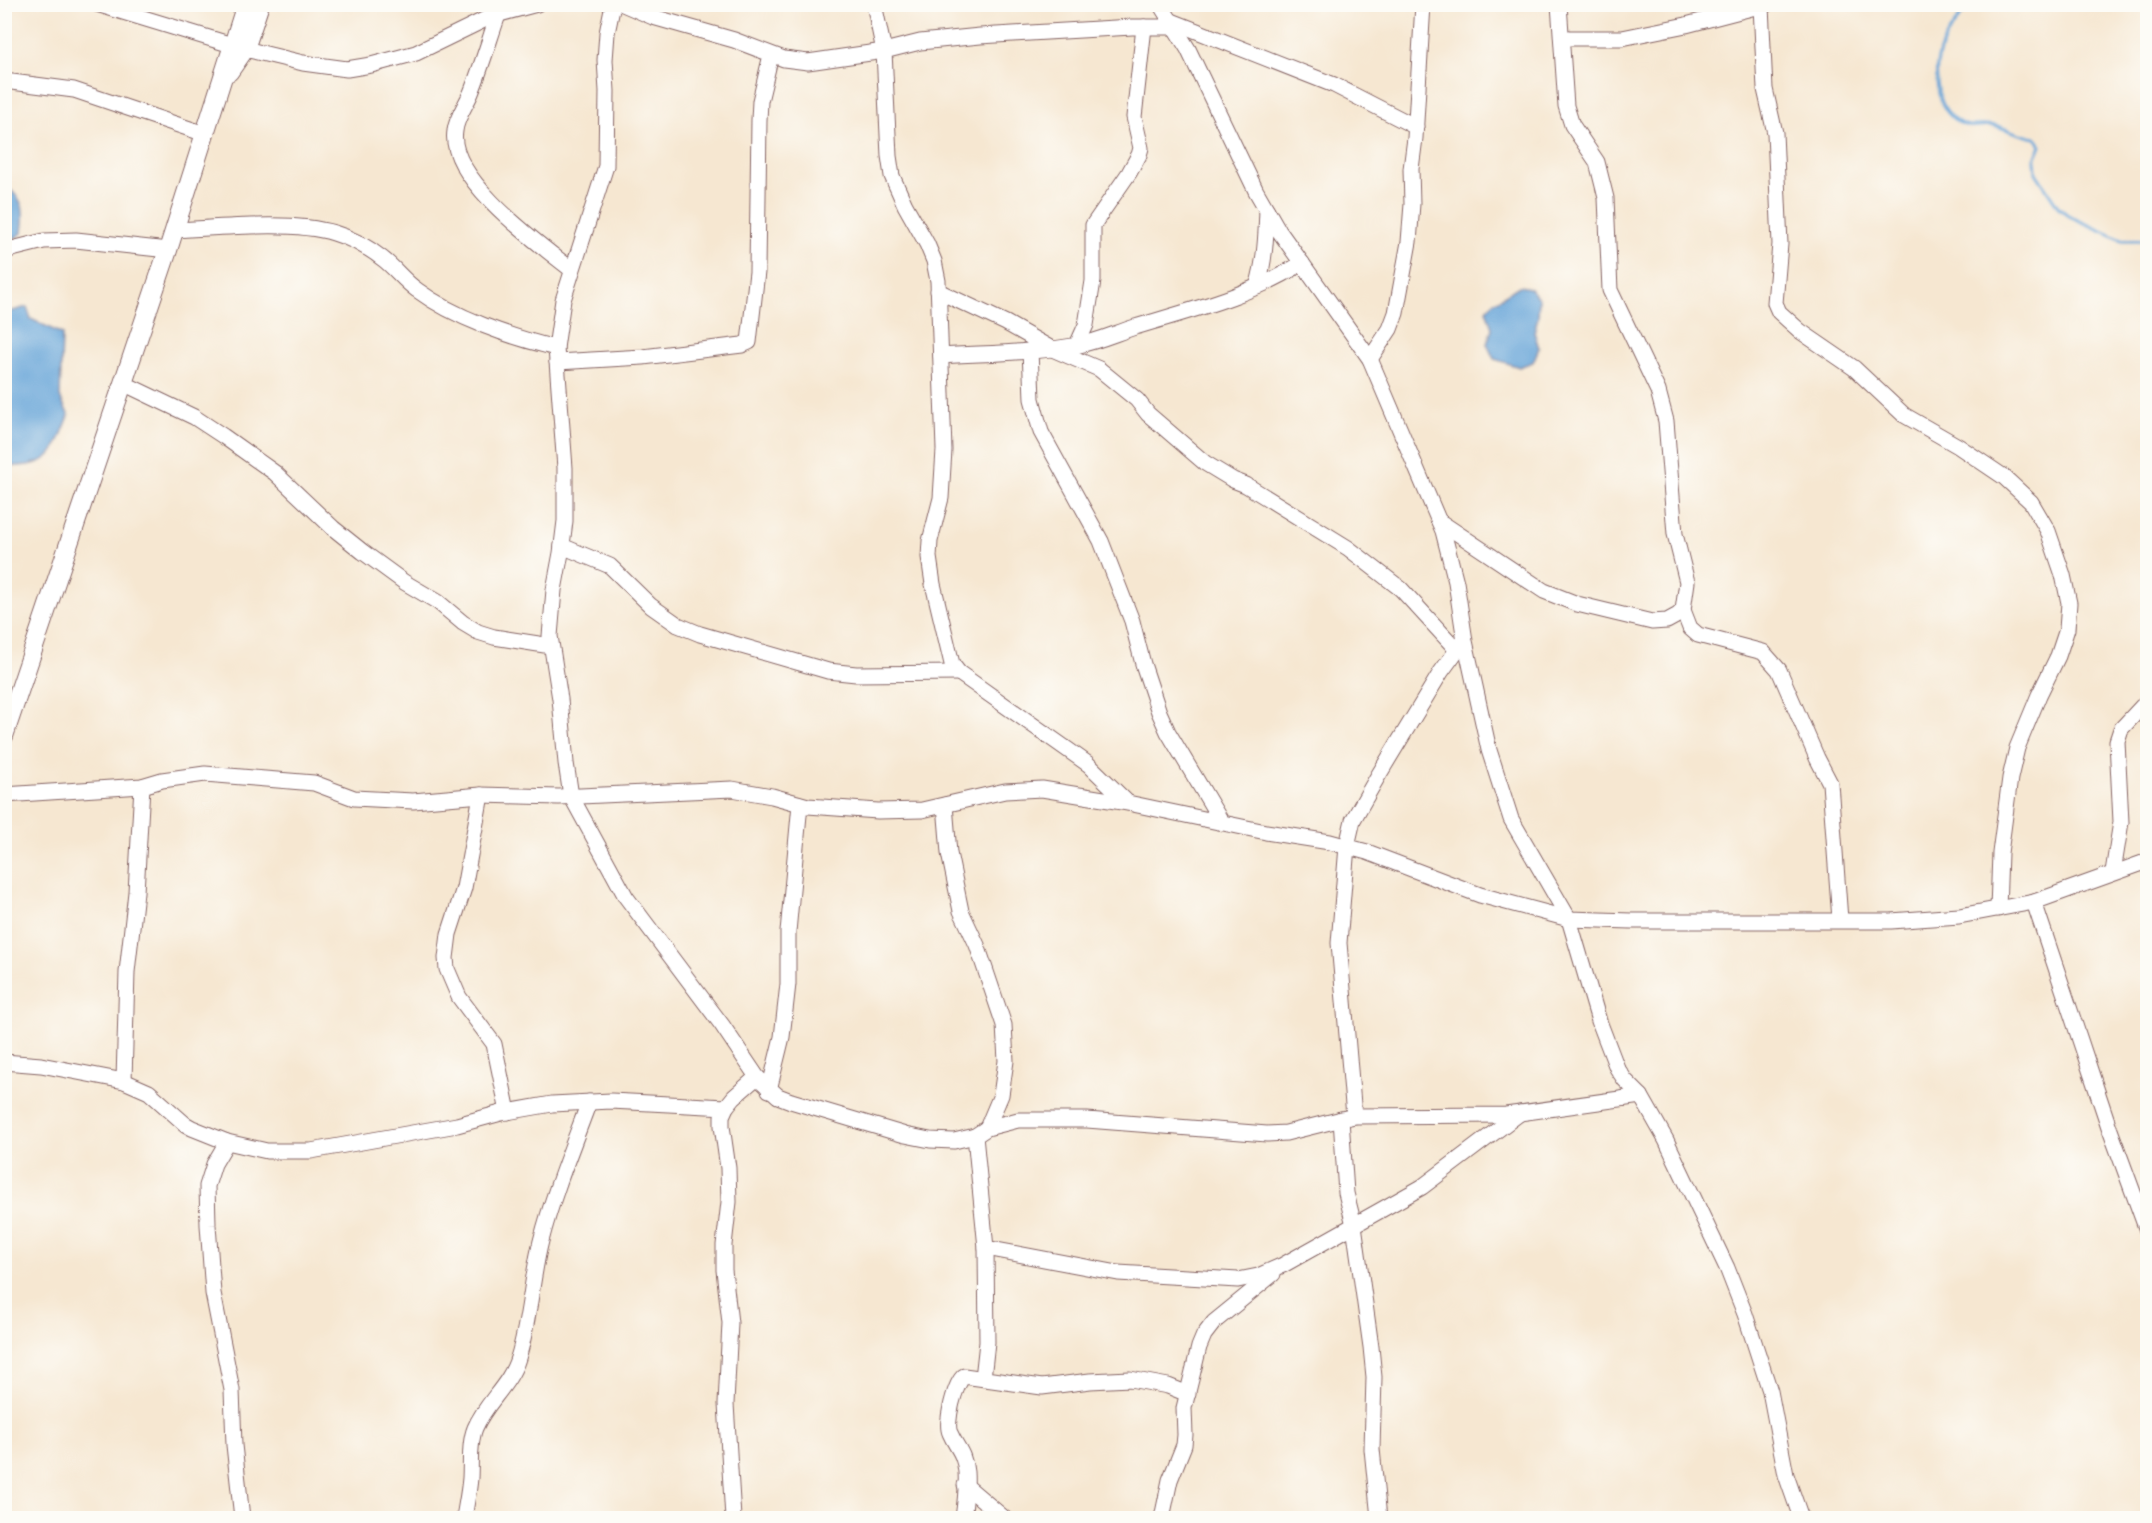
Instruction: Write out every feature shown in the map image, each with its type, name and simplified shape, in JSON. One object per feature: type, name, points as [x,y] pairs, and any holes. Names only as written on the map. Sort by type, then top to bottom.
[{"type":"main road","points":[[239,47],[246,4]]},
{"type":"main road","points":[[4,736],[224,78],[260,4]]},
{"type":"street","points":[[97,4],[239,47],[303,63],[347,69],[416,53],[498,15],[537,4]]},
{"type":"street","points":[[613,4],[607,33],[605,60],[606,166],[563,300],[556,355],[565,468],[565,521],[554,590],[550,636],[560,699],[566,763],[571,796],[626,897],[722,1025],[757,1077],[769,1090],[791,1101],[905,1135],[930,1140],[954,1141],[1018,1120],[1087,1120],[1268,1134],[1286,1133],[1347,1117],[1491,1116],[1641,1096]]},
{"type":"street","points":[[622,4],[653,17],[734,40],[771,55],[808,62],[885,51],[920,42],[980,36],[1144,27],[1171,23],[1334,85],[1416,127]]},
{"type":"street","points":[[873,4],[885,51],[889,156],[892,176],[934,261],[938,291],[944,450],[941,498],[930,541],[929,557],[952,664],[959,673],[1088,764],[1128,803]]},
{"type":"street","points":[[1160,4],[1188,49],[1267,210],[1370,359],[1439,521],[1456,582],[1461,645],[1488,750],[1510,819],[1569,919],[1599,1021],[1617,1068],[1641,1096],[1666,1140],[1727,1268],[1742,1305],[1770,1391],[1786,1475],[1801,1518]]},
{"type":"street","points":[[1370,359],[1390,329],[1396,314],[1409,242],[1412,204],[1411,168],[1416,127],[1422,4]]},
{"type":"street","points":[[1439,521],[1544,591],[1577,604],[1652,622],[1667,621],[1683,609],[1688,582],[1675,534],[1666,421],[1658,391],[1610,290],[1606,198],[1597,162],[1572,125],[1566,106],[1559,4]]},
{"type":"street","points":[[1562,38],[1622,38],[1686,26],[1764,5],[1766,88],[1775,133],[1780,244],[1775,303],[1779,312],[1800,331],[1854,368],[1904,415],[1958,446],[2004,477],[2031,502],[2048,531],[2063,575],[2069,603],[2067,629],[2058,656],[2017,748],[2010,778],[2001,841],[1998,909]]},
{"type":"street","points":[[498,15],[472,91],[455,129],[454,145],[461,162],[478,185],[513,223],[572,270]]},
{"type":"street","points":[[1077,345],[1086,325],[1093,281],[1093,225],[1129,173],[1141,148],[1135,125],[1134,101],[1144,27]]},
{"type":"street","points":[[174,230],[291,227],[335,234],[359,244],[383,259],[416,289],[443,305],[492,329],[556,355],[642,357],[742,345],[748,342],[757,272],[760,101],[771,55]]},
{"type":"street","points":[[4,81],[74,90],[205,134]]},
{"type":"street","points":[[1257,287],[1262,273],[1267,210]]},
{"type":"street","points":[[4,251],[44,241],[76,240],[168,250]]},
{"type":"street","points":[[941,356],[1050,348],[1103,339],[1257,287],[1279,278],[1302,263]]},
{"type":"street","points":[[938,291],[1006,323],[1050,348],[1099,369],[1111,377],[1137,400],[1148,414],[1204,463],[1246,485],[1348,548],[1401,589],[1461,645]]},
{"type":"street","points":[[1030,350],[1032,399],[1041,432],[1101,541],[1132,621],[1158,712],[1221,821]]},
{"type":"street","points":[[123,384],[194,417],[223,436],[275,473],[333,528],[363,552],[478,632],[494,637],[551,646]]},
{"type":"street","points":[[562,546],[610,566],[651,606],[678,625],[700,634],[828,671],[856,675],[959,673]]},
{"type":"street","points":[[1683,609],[1690,628],[1698,635],[1763,652],[1779,670],[1830,783],[1840,920]]},
{"type":"street","points":[[1379,1518],[1372,1449],[1374,1377],[1354,1225],[1346,1193],[1347,1117],[1339,943],[1347,846],[1353,820],[1441,672],[1461,645]]},
{"type":"street","points":[[2113,872],[2121,822],[2117,741],[2121,729],[2148,700]]},
{"type":"street","points":[[4,795],[142,786],[162,780],[205,774],[314,783],[354,798],[412,801],[482,795],[571,796],[732,789],[833,809],[878,811],[922,810],[1005,791],[1041,789],[1128,803],[1266,832],[1347,846],[1480,895],[1569,919],[1631,921],[1890,921],[1948,917],[2034,902],[2148,861]]},
{"type":"street","points":[[124,1081],[127,972],[136,892],[142,786]]},
{"type":"street","points":[[482,795],[464,888],[449,934],[446,957],[447,969],[459,997],[495,1047],[508,1112]]},
{"type":"street","points":[[769,1090],[782,1036],[788,984],[788,932],[800,804]]},
{"type":"street","points":[[945,806],[949,853],[961,911],[977,945],[1004,1025],[1005,1061],[1001,1095],[981,1132],[987,1342],[983,1378]]},
{"type":"street","points":[[2034,902],[2109,1127],[2148,1233]]},
{"type":"street","points":[[4,1062],[41,1065],[124,1081],[149,1092],[185,1124],[211,1137],[267,1151],[311,1151],[457,1125],[552,1104],[610,1101],[726,1107]]},
{"type":"street","points":[[733,1518],[726,1413],[730,1323],[724,1269],[729,1202],[722,1116],[734,1097],[757,1077]]},
{"type":"street","points":[[464,1518],[470,1479],[471,1442],[486,1408],[512,1374],[518,1360],[528,1321],[541,1240],[589,1102]]},
{"type":"street","points":[[986,1248],[1118,1273],[1238,1280],[1258,1276],[1283,1265],[1422,1187],[1520,1113]]},
{"type":"street","points":[[227,1142],[213,1164],[207,1186],[208,1225],[213,1293],[232,1389],[234,1445],[242,1518]]},
{"type":"street","points":[[1162,1518],[1170,1480],[1184,1445],[1184,1408],[1204,1335],[1214,1322],[1283,1265]]},
{"type":"street","points":[[963,1518],[966,1473],[963,1456],[949,1433],[947,1425],[959,1380],[964,1376],[1042,1387],[1130,1379],[1168,1386],[1188,1394]]},
{"type":"street","points":[[965,1485],[1004,1518]]},
{"type":"water","points":[[4,185],[20,200],[23,211],[22,233],[12,240],[5,240]]},
{"type":"water","points":[[1519,286],[1530,288],[1539,299],[1534,332],[1539,348],[1533,362],[1519,367],[1494,359],[1487,344],[1492,328],[1486,310]]},
{"type":"water","points":[[27,307],[31,319],[62,334],[60,397],[69,416],[51,454],[37,463],[12,466],[5,458],[5,313]]},
{"type":"waterway","points":[[1970,4],[1943,43],[1937,64],[1940,98],[1951,117],[1965,125],[1996,126],[2036,138],[2041,145],[2035,159],[2036,173],[2059,208],[2069,216],[2122,240],[2148,240]]}]
